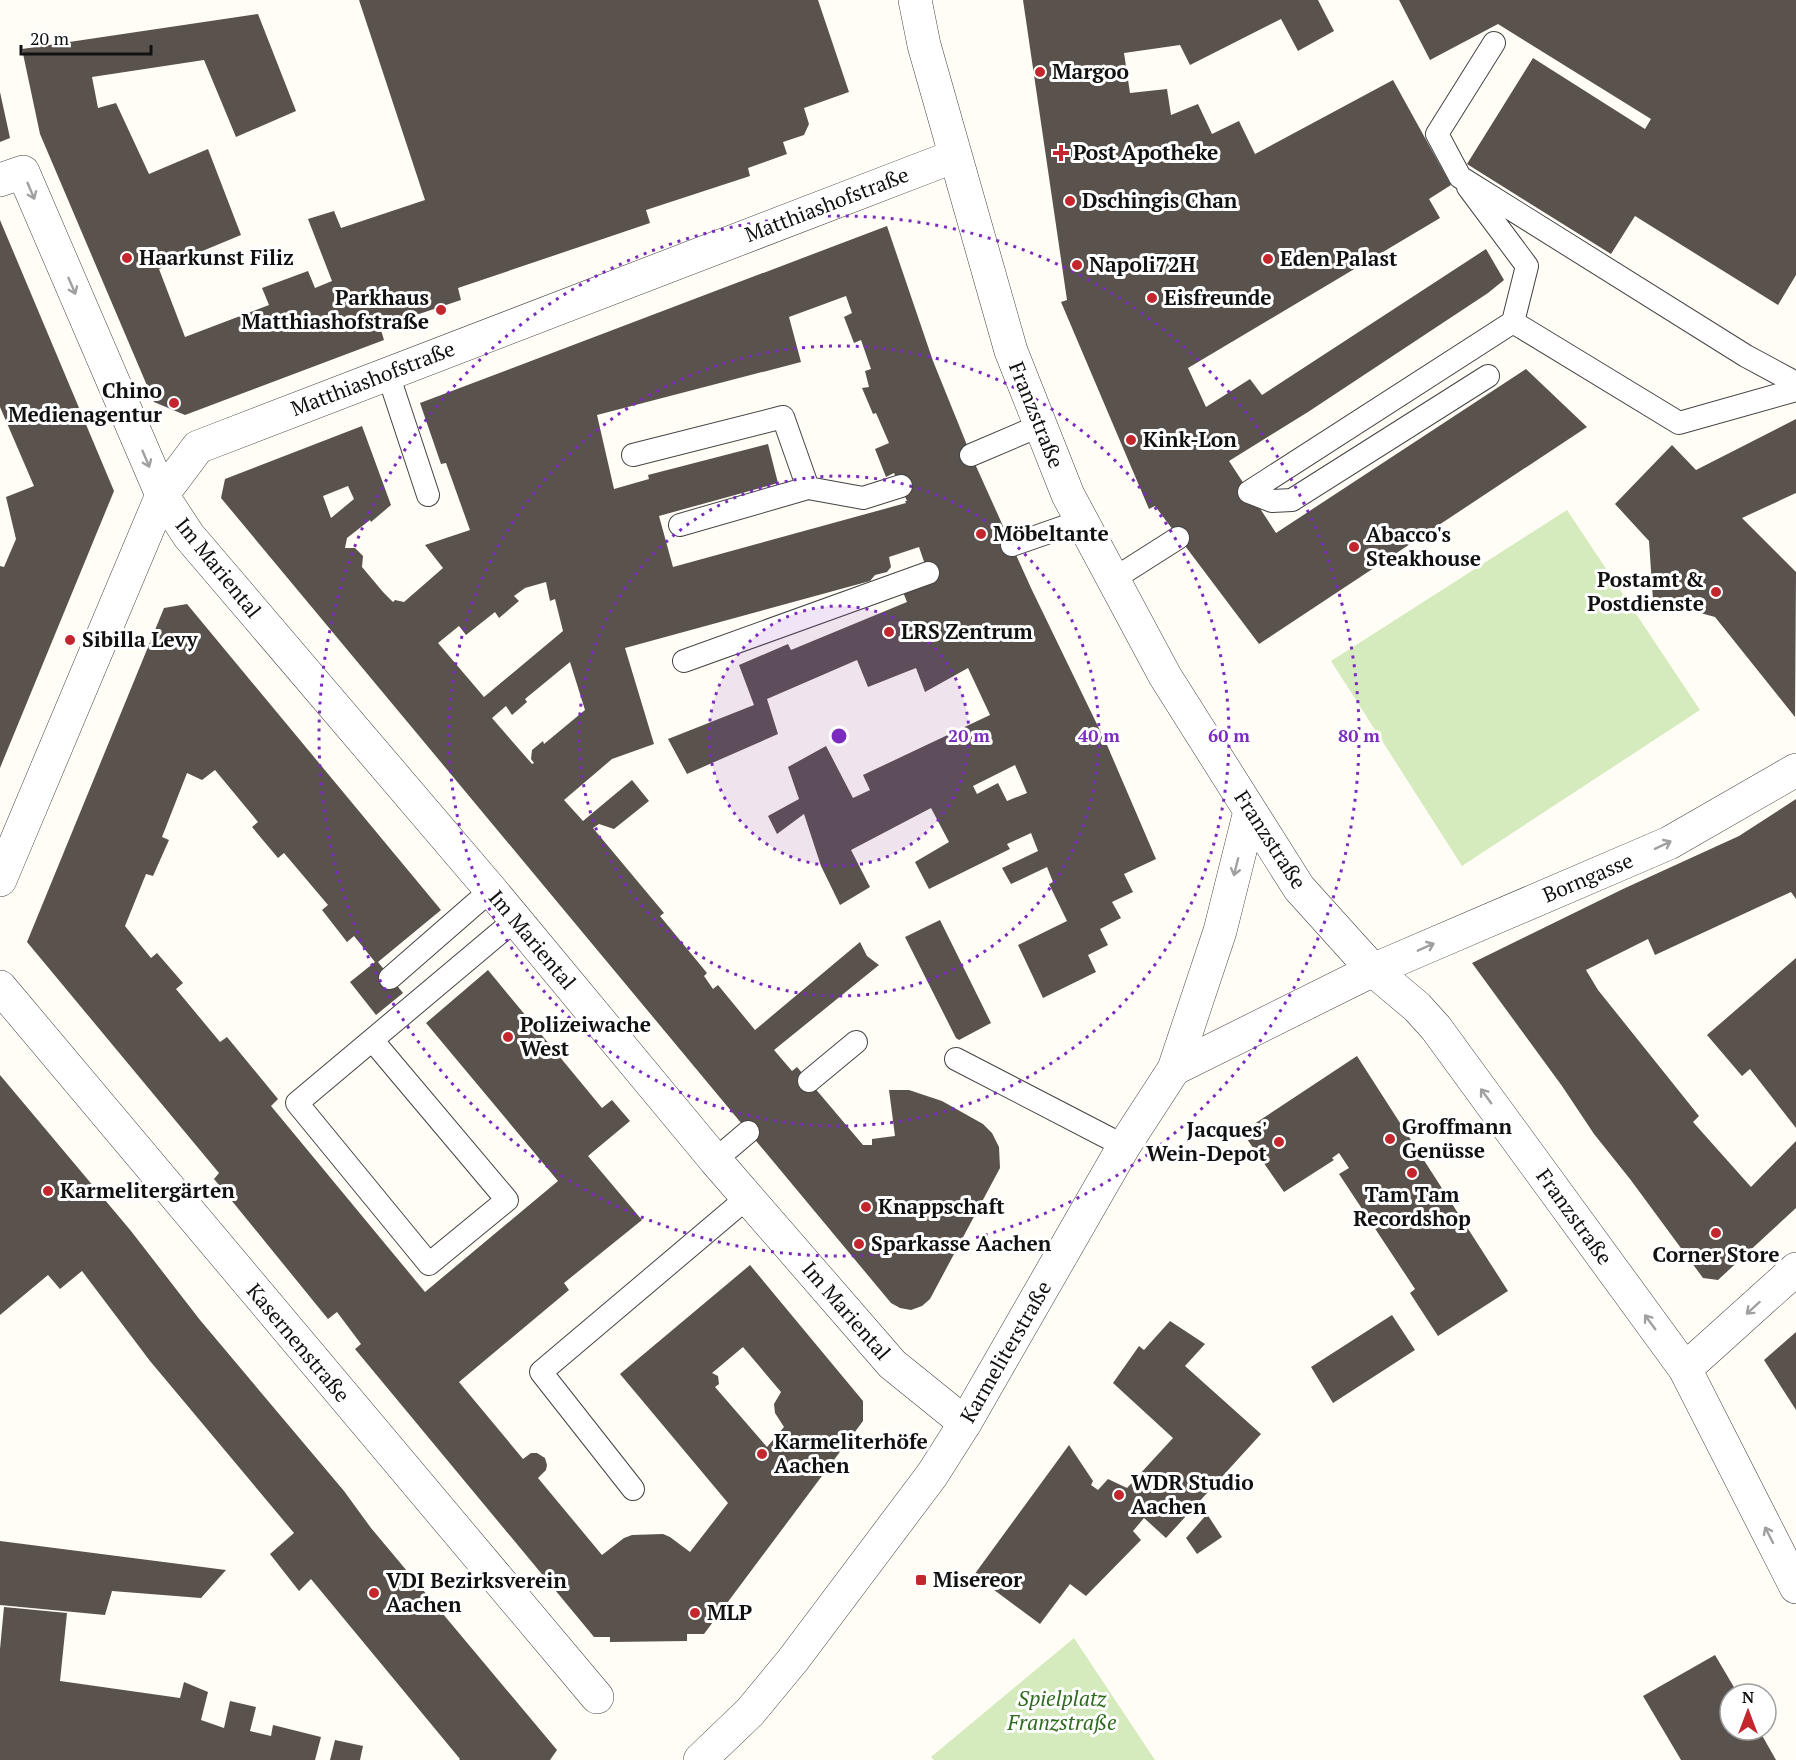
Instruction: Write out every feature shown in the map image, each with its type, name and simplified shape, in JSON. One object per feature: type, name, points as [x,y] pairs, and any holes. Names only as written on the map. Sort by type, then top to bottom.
[{"type":"street","name":"Franzstraße","points":[[915,0],[924,45],[1011,351],[1039,426],[1081,521],[1165,676],[1299,888],[1373,970],[1417,1006],[1436,1028],[1685,1369],[1796,1587]]},
{"type":"street","name":"Matthiashofstraße","points":[[0,880],[162,495],[198,447],[955,156]]},
{"type":"street","points":[[0,180],[23,172],[162,495]]},
{"type":"street","name":"Im Mariental","points":[[162,495],[189,536],[491,890],[715,1160],[892,1364],[965,1424]]},
{"type":"street","name":"Borngasse","points":[[1373,970],[1669,843],[1796,770]]},
{"type":"street","name":"Karmeliterstraße","points":[[700,1760],[750,1712],[794,1660],[884,1543],[932,1476],[965,1424],[1124,1146],[1174,1069],[1220,931],[1250,811]]},
{"type":"street","points":[[1174,1069],[1373,970]]},
{"type":"street","name":"Kasernenstraße","points":[[0,987],[597,1697]]},
{"type":"street","points":[[1685,1369],[1796,1269]]},
{"type":"street","name":"Karmeliterstraße","points":[[734,1760],[750,1712]]},
{"type":"lane","points":[[1488,376],[1292,500],[1272,501],[1249,492],[1513,322],[1527,266],[1460,177],[1437,135],[1494,44]]},
{"type":"lane","points":[[1460,177],[1746,356],[1796,383]]},
{"type":"lane","points":[[1513,322],[1679,423],[1796,390]]},
{"type":"lane","points":[[388,374],[428,495]]},
{"type":"lane","points":[[633,454],[783,417],[808,488]]},
{"type":"lane","points":[[971,455],[1039,426]]},
{"type":"lane","points":[[1305,456],[1323,482]]},
{"type":"lane","points":[[680,525],[808,488],[863,498],[901,486]]},
{"type":"lane","points":[[1012,545],[1081,521]]},
{"type":"lane","points":[[1112,580],[1178,538]]},
{"type":"lane","points":[[684,661],[928,573]]},
{"type":"lane","points":[[390,978],[491,890]]},
{"type":"lane","points":[[373,1041],[507,1200],[429,1264],[297,1103],[515,920]]},
{"type":"lane","points":[[809,1081],[856,1042]]},
{"type":"lane","points":[[956,1059],[1124,1146]]},
{"type":"lane","points":[[715,1160],[748,1132]]},
{"type":"lane","points":[[633,1489],[541,1372],[748,1197]]},
{"type":"green space","points":[[1567,510],[1700,710],[1462,866],[1331,661]]},
{"type":"green space","name":"Spielplatz Franzstraße","points":[[1074,1638],[1155,1760],[934,1760],[931,1757]]},
{"type":"building","points":[[359,0],[818,0],[849,92],[804,108],[809,124],[804,135],[783,142],[787,154],[748,168],[750,176],[646,210],[650,223],[458,288],[461,300],[380,327],[384,340],[185,415],[154,402],[40,134],[22,49],[258,14],[296,111],[236,137],[204,60],[92,77],[98,108],[116,103],[149,174],[208,149],[241,235],[159,269],[185,337],[269,305],[262,288],[308,271],[315,288],[332,281],[308,219],[334,211],[341,228],[425,200]]},
{"type":"building","points":[[1023,0],[1318,0],[1334,31],[1298,51],[1281,19],[1190,65],[1180,45],[1124,53],[1130,93],[1167,89],[1171,115],[1198,104],[1212,134],[1239,121],[1255,154],[1393,80],[1451,185],[1429,199],[1440,218],[1188,368],[1206,407],[1250,379],[1262,395],[1486,249],[1504,280],[1488,293],[1308,412],[1229,461],[1276,533],[1526,369],[1587,427],[1259,644],[1155,506],[1149,509],[1061,302],[1067,300]]},
{"type":"building","points":[[1399,0],[1796,0],[1796,275],[1778,305],[1635,216],[1611,254],[1467,164],[1533,58],[1645,129],[1651,119],[1498,24],[1430,60]]},
{"type":"building","points":[[0,92],[10,138],[0,142]]},
{"type":"building","points":[[0,220],[114,491],[0,768],[0,566],[4,567],[16,539],[6,497],[34,486],[0,407]]},
{"type":"building","points":[[887,226],[933,361],[971,455],[1031,588],[1107,745],[1156,859],[1124,874],[1133,892],[1112,902],[1121,918],[1100,929],[1108,945],[1088,955],[1096,972],[1043,998],[1018,945],[1067,921],[1049,884],[1053,882],[1047,867],[1011,884],[1002,868],[1038,851],[1031,833],[1007,844],[1010,849],[929,889],[915,862],[949,842],[931,808],[851,850],[870,887],[840,905],[821,866],[804,814],[777,834],[768,816],[799,799],[788,767],[826,746],[853,798],[870,790],[863,775],[990,715],[968,668],[925,692],[916,668],[868,687],[857,660],[767,699],[778,734],[687,774],[668,739],[754,705],[739,665],[788,644],[791,650],[907,602],[903,592],[931,582],[919,547],[889,557],[891,567],[887,572],[875,575],[870,581],[625,648],[654,744],[612,759],[564,800],[583,821],[632,780],[649,801],[614,829],[599,824],[593,828],[664,913],[660,916],[707,973],[704,976],[713,989],[718,985],[755,1030],[860,942],[867,956],[879,965],[774,1050],[792,1071],[797,1067],[863,1145],[872,1145],[872,1139],[895,1136],[889,1090],[909,1090],[942,1101],[983,1124],[992,1133],[999,1147],[1000,1168],[930,1299],[922,1306],[911,1310],[891,1303],[221,498],[225,479],[362,426],[391,505],[347,538],[345,548],[355,548],[363,556],[362,567],[393,602],[395,600],[404,602],[443,568],[425,545],[470,530],[446,463],[441,464],[420,403]],"holes":[[[846,296],[852,313],[844,317],[854,343],[861,340],[871,369],[865,371],[869,387],[862,388],[889,443],[875,449],[886,477],[894,473],[907,501],[673,567],[659,516],[778,483],[768,444],[648,475],[649,479],[614,489],[597,415],[801,362],[789,317]],[[348,486],[354,499],[331,518],[323,496]],[[546,582],[550,601],[555,599],[563,631],[484,697],[438,643],[459,626],[466,635],[495,612],[499,618],[519,601],[514,596],[525,588]],[[570,662],[585,710],[544,744],[543,741],[532,750],[531,759],[534,763],[532,764],[492,718],[506,706],[512,715],[527,702],[525,699]],[[1015,765],[1027,793],[1007,801],[998,783],[977,794],[973,786]]]},
{"type":"building","points":[[1796,419],[1796,493],[1742,518],[1796,572],[1795,717],[1715,617],[1653,600],[1649,541],[1615,504],[1672,445],[1696,470]]},
{"type":"building","points":[[187,604],[441,910],[378,962],[403,993],[376,1015],[350,982],[375,962],[354,936],[347,942],[322,910],[328,905],[284,853],[278,858],[252,827],[258,822],[215,770],[202,780],[187,773],[162,837],[169,840],[153,876],[146,874],[125,926],[151,958],[157,953],[183,983],[176,989],[220,1042],[227,1037],[278,1099],[271,1106],[425,1292],[558,1181],[426,1023],[488,970],[602,1108],[612,1100],[630,1121],[588,1156],[642,1220],[564,1283],[569,1290],[459,1382],[523,1459],[531,1453],[537,1453],[545,1458],[546,1470],[538,1478],[602,1555],[624,1538],[632,1535],[663,1534],[690,1552],[728,1503],[620,1374],[750,1265],[863,1401],[863,1421],[704,1634],[687,1634],[687,1641],[610,1642],[610,1637],[594,1637],[355,1349],[361,1344],[337,1312],[328,1319],[214,1179],[219,1173],[27,942],[164,608]],"holes":[[[743,1347],[781,1392],[774,1404],[775,1413],[784,1427],[767,1447],[715,1387],[719,1384],[718,1376],[712,1373]]]},
{"type":"building","points":[[1796,799],[1796,899],[1791,892],[1655,955],[1648,939],[1586,970],[1598,990],[1699,1116],[1693,1122],[1751,1187],[1796,1141],[1796,1208],[1718,1280],[1703,1278],[1594,1134],[1562,1086],[1472,963],[1623,889],[1739,836]]},
{"type":"building","points":[[940,920],[991,1023],[959,1040],[905,937]]},
{"type":"building","points":[[1796,958],[1796,1128],[1750,1069],[1742,1076],[1707,1035]]},
{"type":"building","points":[[1357,1056],[1508,1291],[1438,1336],[1410,1293],[1415,1289],[1339,1174],[1349,1168],[1339,1153],[1332,1158],[1334,1160],[1284,1192],[1242,1132]]},
{"type":"building","points":[[0,1075],[131,1231],[200,1320],[344,1491],[371,1528],[557,1750],[550,1760],[459,1760],[311,1579],[299,1591],[270,1554],[294,1533],[150,1361],[82,1271],[60,1289],[48,1275],[0,1315]]},
{"type":"building","points":[[1392,1315],[1415,1350],[1333,1403],[1311,1367]]},
{"type":"building","name":"WDR Studio Aachen","points":[[1170,1321],[1205,1344],[1185,1366],[1261,1434],[1166,1538],[1144,1518],[1133,1531],[1141,1540],[1086,1596],[1070,1584],[1040,1624],[974,1575],[1069,1445],[1093,1481],[1091,1485],[1098,1490],[1108,1479],[1127,1488],[1173,1438],[1113,1383],[1139,1346],[1144,1350]]},
{"type":"building","points":[[1796,1332],[1796,1410],[1764,1360]]},
{"type":"building","points":[[1207,1514],[1222,1537],[1197,1554],[1186,1538]]},
{"type":"building","points":[[0,1541],[226,1570],[201,1598],[112,1591],[105,1615],[0,1605]]},
{"type":"building","points":[[4,1607],[67,1613],[60,1681],[180,1698],[184,1682],[208,1692],[201,1720],[224,1728],[230,1701],[256,1707],[250,1731],[271,1736],[273,1725],[321,1737],[315,1760],[0,1760],[0,1649]]},
{"type":"building","points":[[1715,1655],[1731,1682],[1718,1682],[1718,1742],[1766,1742],[1776,1760],[1681,1760],[1643,1696]]},
{"type":"building","points":[[335,1740],[363,1746],[360,1760],[330,1760]]},
{"type":"place","name":"Margoo","points":[[1040,72]]},
{"type":"place","name":"Post Apotheke","points":[[1061,153]]},
{"type":"place","name":"Dschingis Chan","points":[[1070,201]]},
{"type":"place","name":"Haarkunst Filiz","points":[[127,258]]},
{"type":"place","name":"Eden Palast","points":[[1268,259]]},
{"type":"place","name":"Napoli72H","points":[[1077,265]]},
{"type":"place","name":"Eisfreunde","points":[[1152,298]]},
{"type":"place","name":"Parkhaus Matthiashofstraße","points":[[441,310]]},
{"type":"place","name":"Chino Medienagentur","points":[[174,403]]},
{"type":"place","name":"Kink-Lon","points":[[1131,440]]},
{"type":"place","name":"Möbeltante","points":[[981,534]]},
{"type":"place","name":"Abacco's Steakhouse","points":[[1354,547]]},
{"type":"place","name":"Postamt & Postdienste","points":[[1716,592]]},
{"type":"place","name":"LRS Zentrum","points":[[889,632]]},
{"type":"place","name":"Sibilla Levy","points":[[70,640]]},
{"type":"place","name":"Polizeiwache West","points":[[508,1037]]},
{"type":"place","name":"Groffmann Genüsse","points":[[1390,1139]]},
{"type":"place","name":"Jacques' Wein-Depot","points":[[1279,1142]]},
{"type":"place","name":"Tam Tam Recordshop","points":[[1412,1173]]},
{"type":"place","name":"Karmelitergärten","points":[[48,1191]]},
{"type":"place","name":"Knappschaft","points":[[866,1207]]},
{"type":"place","name":"Corner Store","points":[[1716,1233]]},
{"type":"place","name":"Sparkasse Aachen","points":[[859,1244]]},
{"type":"place","name":"Karmeliterhöfe Aachen","points":[[762,1454]]},
{"type":"place","name":"WDR Studio Aachen","points":[[1119,1495]]},
{"type":"place","name":"Misereor","points":[[921,1580]]},
{"type":"place","name":"VDI Bezirksverein Aachen","points":[[374,1593]]},
{"type":"place","name":"MLP","points":[[695,1613]]}]
